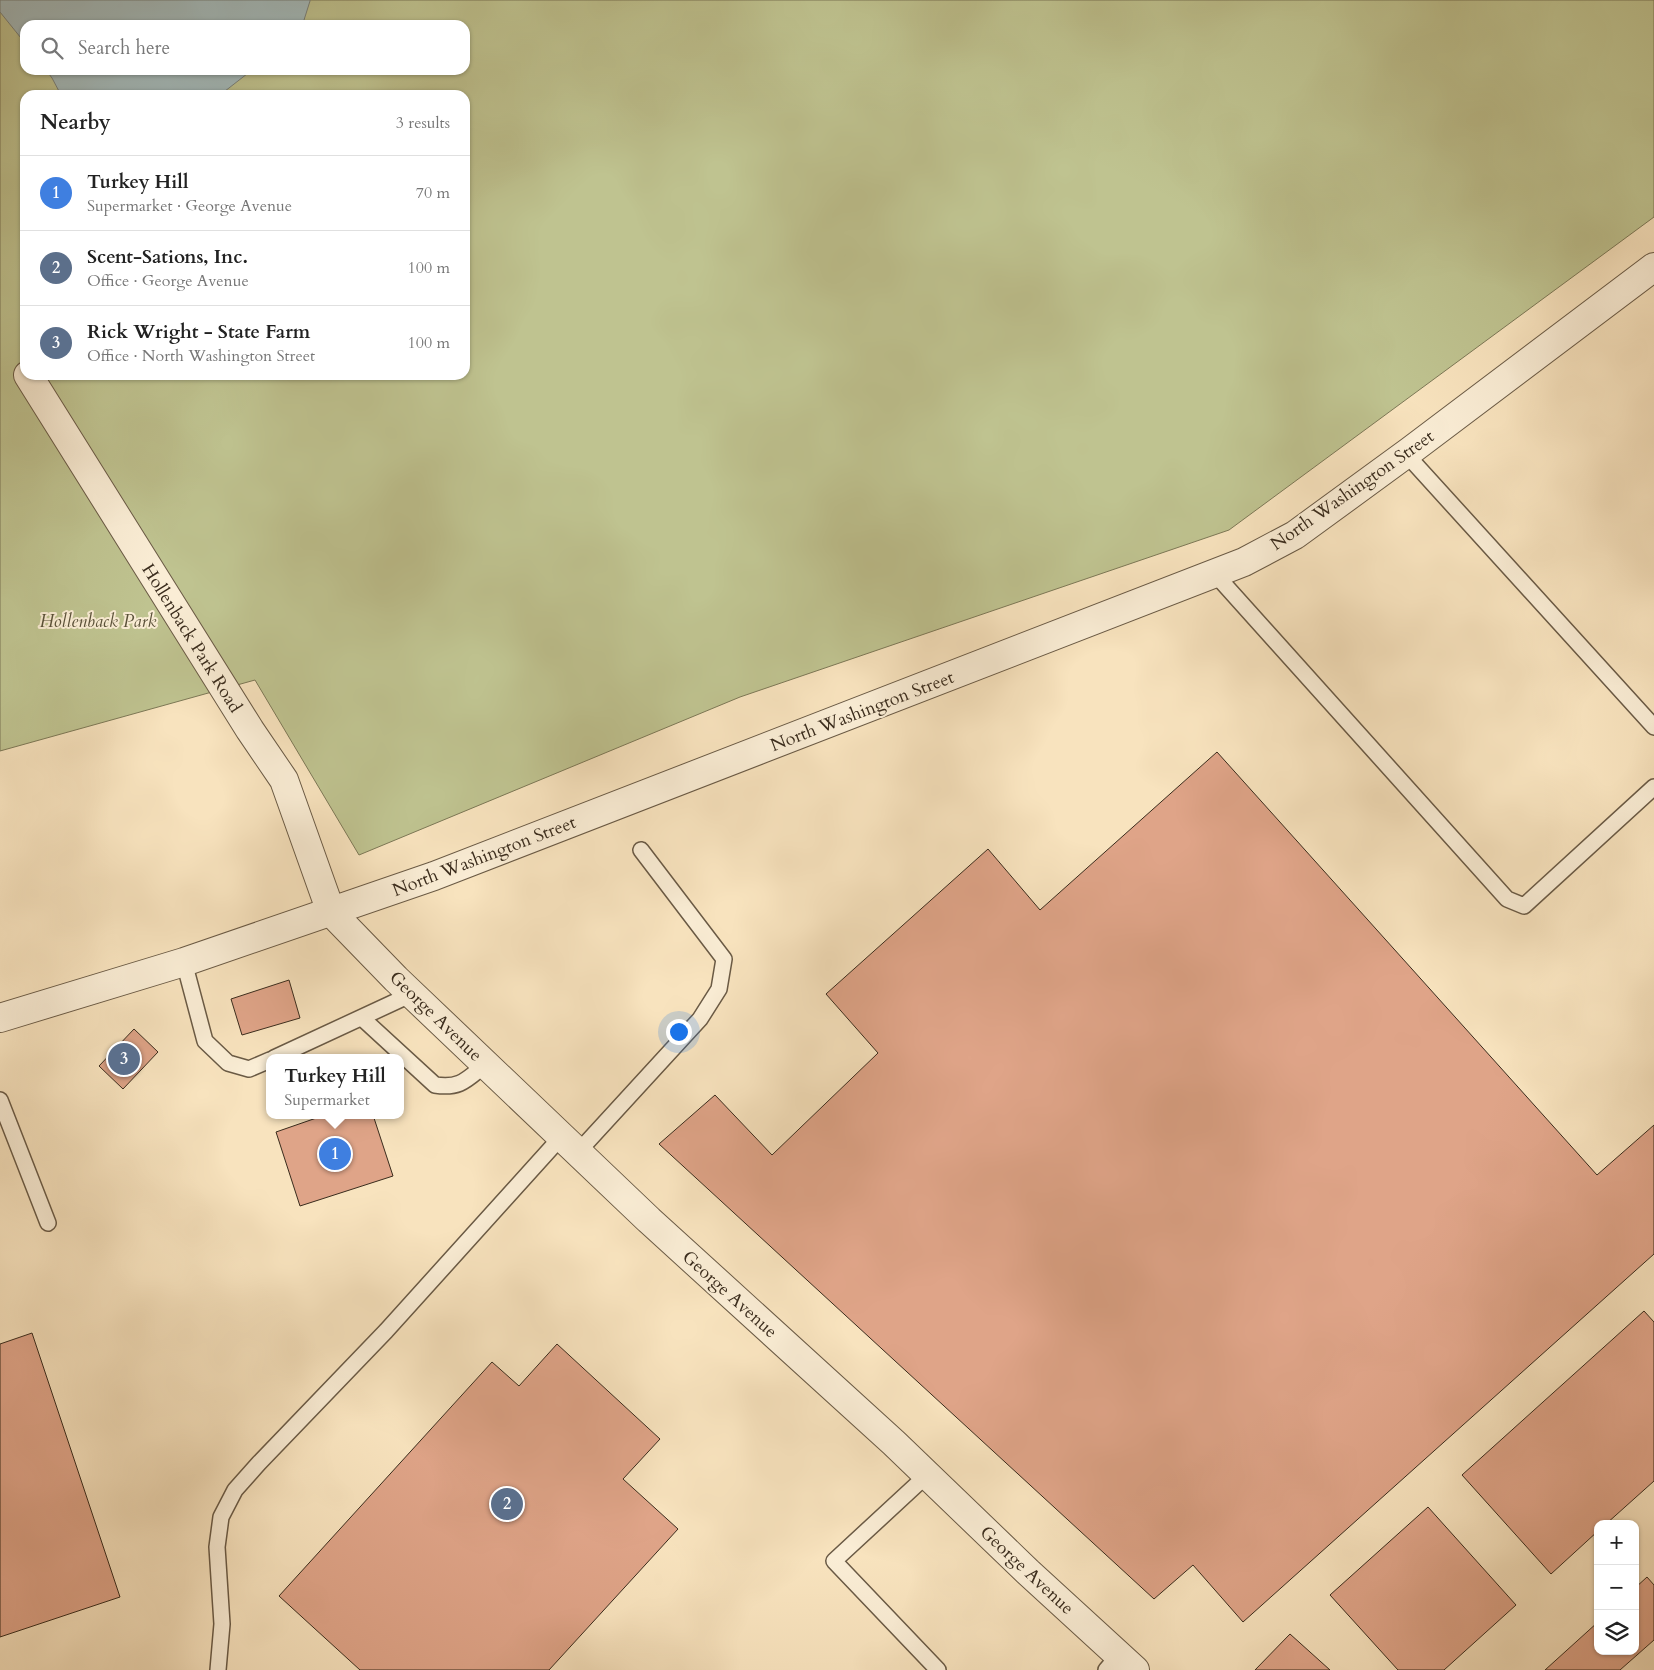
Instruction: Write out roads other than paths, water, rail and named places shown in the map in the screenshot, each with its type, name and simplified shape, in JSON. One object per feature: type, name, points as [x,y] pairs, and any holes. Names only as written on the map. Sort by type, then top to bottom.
[{"type":"street","name":"North Washington Street","points":[[0,1018],[184,962],[444,872],[1244,562],[1295,535],[1654,267]]},
{"type":"street","name":"Hollenback Park Road","points":[[30,380],[250,730],[284,780],[331,912]]},
{"type":"street","name":"George Avenue","points":[[331,912],[412,994],[649,1220],[927,1475],[1028,1572],[1120,1665]]},
{"type":"lane","points":[[1406,454],[1654,727]]},
{"type":"lane","points":[[1216,574],[1507,899],[1524,906],[1654,787]]},
{"type":"lane","points":[[218,1670],[222,1624],[217,1547],[221,1517],[235,1490],[265,1456],[386,1331],[570,1144],[700,1019],[719,989],[724,959],[641,850]]},
{"type":"lane","points":[[184,962],[205,1041],[228,1063],[249,1069],[266,1062]]},
{"type":"lane","points":[[283,1054],[412,994]]},
{"type":"lane","points":[[362,1018],[401,1054]]},
{"type":"lane","points":[[404,1057],[435,1085],[450,1087],[464,1081],[486,1064]]},
{"type":"lane","points":[[0,1100],[48,1224]]},
{"type":"lane","points":[[927,1475],[834,1561],[938,1670]]},
{"type":"water","points":[[0,0],[310,0],[304,20],[20,20],[20,37],[0,12]]},
{"type":"water","points":[[50,75],[246,75],[226,90],[58,90]]},
{"type":"place","name":"Rick Wright - State Farm","points":[[124,1059]]},
{"type":"place","name":"Turkey Hill","points":[[335,1154]]},
{"type":"place","name":"Scent-Sations, Inc.","points":[[507,1504]]},
{"type":"park label","name":"Hollenback Park","points":[[98,621]]}]
